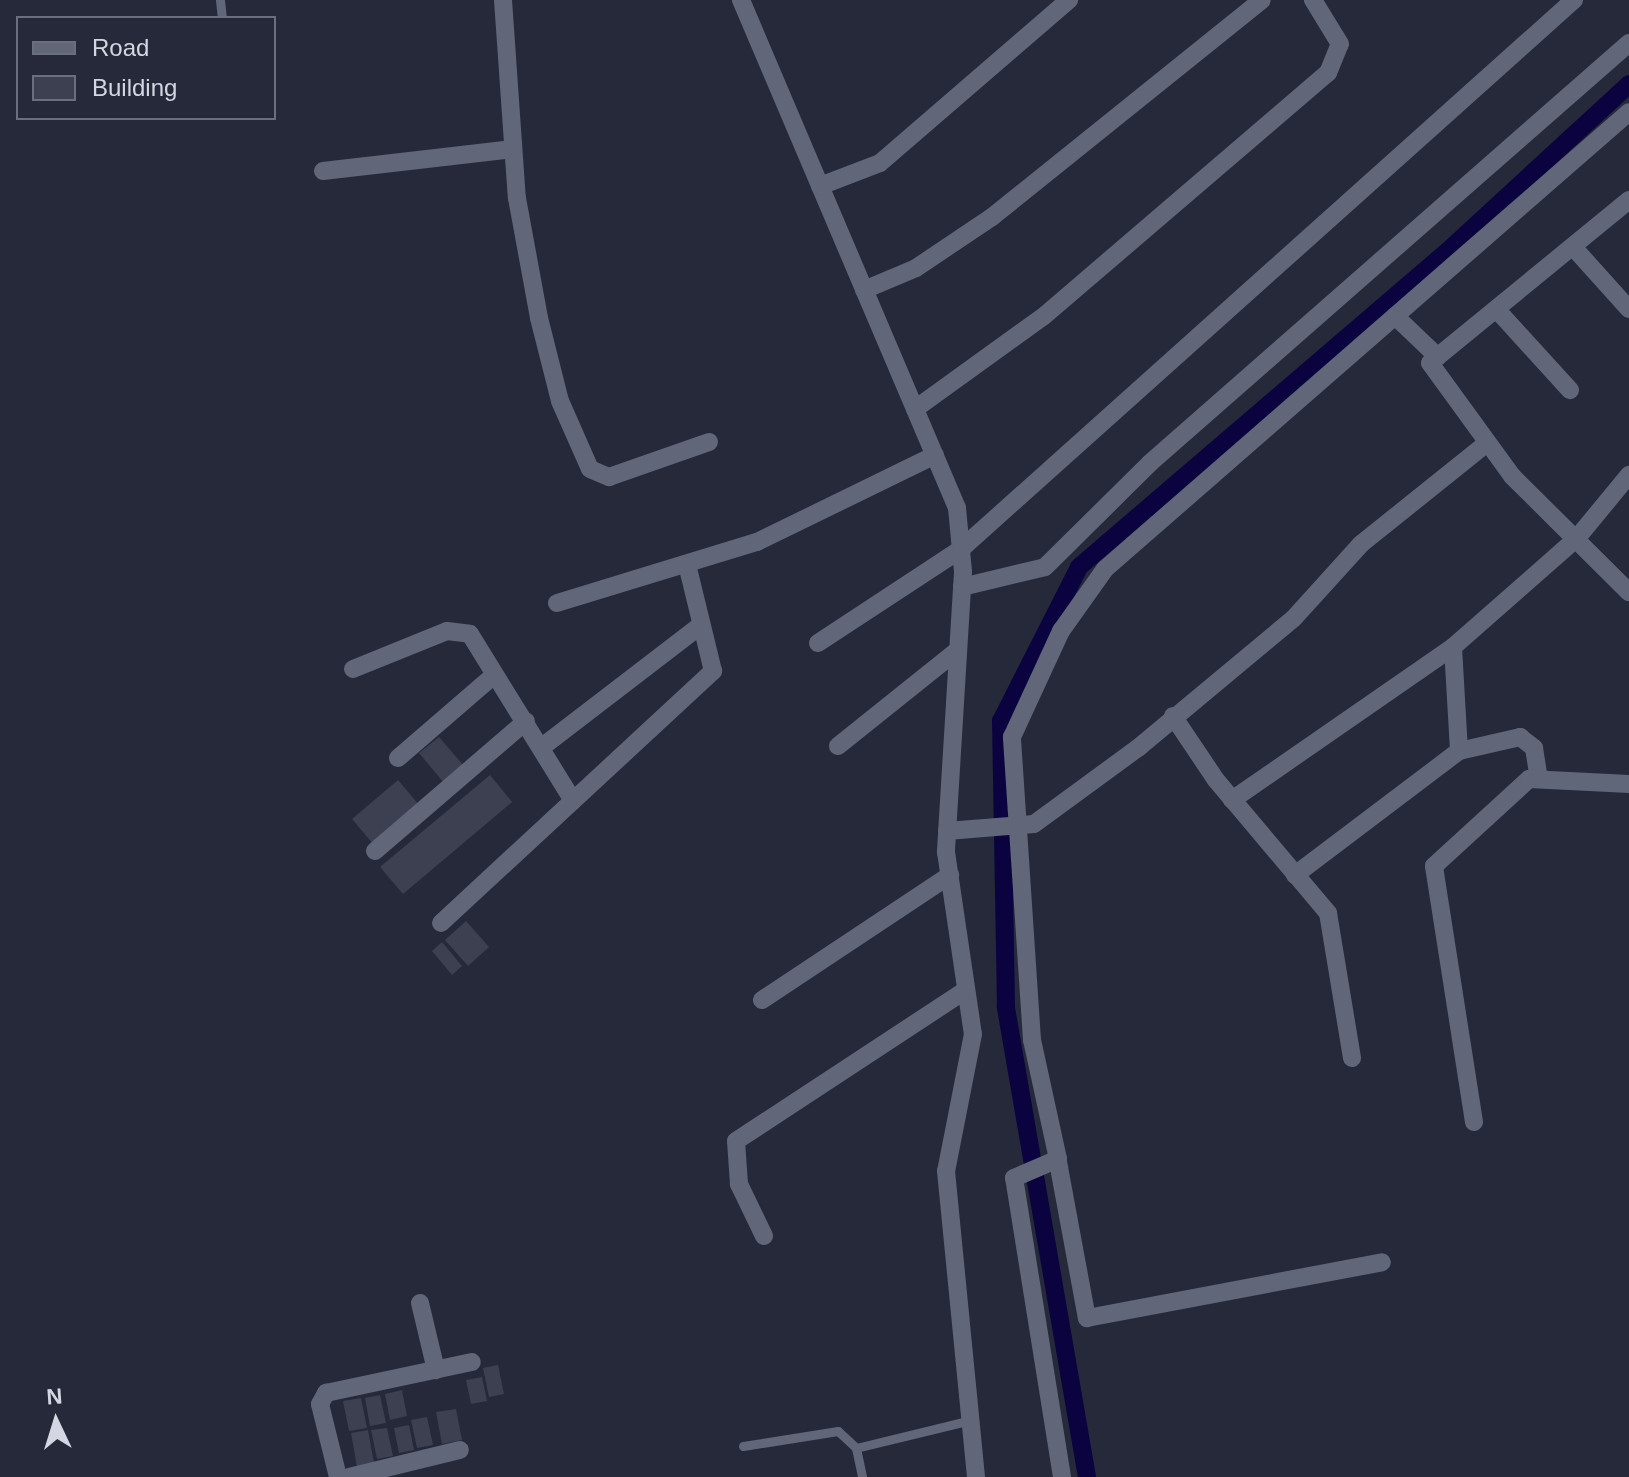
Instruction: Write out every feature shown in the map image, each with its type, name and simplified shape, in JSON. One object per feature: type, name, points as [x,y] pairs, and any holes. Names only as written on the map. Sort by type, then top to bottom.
[{"type":"street","points":[[503,0],[512,149],[539,318],[560,401],[590,469],[609,477],[709,442]]},
{"type":"street","points":[[741,0],[957,508],[962,587],[947,831],[950,875],[973,1034],[946,1171],[976,1477]]},
{"type":"street","points":[[820,186],[880,163],[1069,0]]},
{"type":"street","points":[[864,290],[916,268],[992,217],[1262,0]]},
{"type":"street","points":[[915,409],[1044,316],[1328,73],[1340,44],[1313,0]]},
{"type":"street","points":[[818,643],[961,549],[1574,0]]},
{"type":"street","points":[[962,587],[1045,567],[1150,463],[1629,43]]},
{"type":"street","points":[[1382,1262],[1087,1318],[1050,1165],[1032,1040],[1006,831],[1012,737],[1061,631],[1105,569],[1629,112]]},
{"type":"street","points":[[323,171],[512,149]]},
{"type":"street","points":[[1629,200],[1498,311],[1430,363],[1487,443],[1629,592]]},
{"type":"street","points":[[1574,248],[1629,309]]},
{"type":"street","points":[[1498,311],[1570,390]]},
{"type":"street","points":[[1395,316],[1438,357]]},
{"type":"street","points":[[947,831],[1006,831],[1173,716],[1294,618],[1361,544],[1487,443]]},
{"type":"street","points":[[557,603],[757,542],[935,455]]},
{"type":"street","points":[[1232,800],[1453,647],[1577,538],[1629,475]]},
{"type":"street","points":[[441,923],[713,671],[687,564]]},
{"type":"street","points":[[542,747],[701,625]]},
{"type":"street","points":[[353,669],[459,629],[470,634],[492,677],[526,721],[573,801]]},
{"type":"street","points":[[1453,647],[1459,751]]},
{"type":"street","points":[[838,746],[958,650]]},
{"type":"street","points":[[398,758],[492,677]]},
{"type":"street","points":[[1173,716],[1232,800],[1328,913],[1352,1058]]},
{"type":"street","points":[[375,851],[526,721]]},
{"type":"street","points":[[1295,875],[1459,751],[1520,737],[1534,748],[1539,779]]},
{"type":"street","points":[[1474,1122],[1434,866],[1529,779],[1629,784]]},
{"type":"street","points":[[762,1000],[950,875]]},
{"type":"street","points":[[764,1236],[739,1184],[736,1141],[966,990]]},
{"type":"street","points":[[1050,1165],[1024,1169],[1014,1178],[1062,1477]]},
{"type":"street","points":[[420,1303],[436,1370]]},
{"type":"street","points":[[338,1477],[321,1398],[472,1362]]},
{"type":"street","points":[[349,1477],[460,1450]]},
{"type":"lane","points":[[856,1448],[971,1420]]},
{"type":"lane","points":[[743,1446],[838,1431],[856,1448],[862,1477]]},
{"type":"building","points":[[439,737],[464,766],[444,783],[419,753]]},
{"type":"building","points":[[490,775],[512,802],[403,894],[380,867]]},
{"type":"building","points":[[398,780],[420,806],[374,845],[352,819]]},
{"type":"building","points":[[466,921],[489,947],[468,966],[445,940]]},
{"type":"building","points":[[442,942],[462,966],[452,975],[432,951]]},
{"type":"building","points":[[498,1365],[504,1394],[489,1397],[483,1368]]},
{"type":"building","points":[[482,1377],[487,1401],[471,1404],[466,1380]]},
{"type":"building","points":[[402,1390],[407,1416],[390,1420],[385,1394]]},
{"type":"building","points":[[380,1395],[386,1423],[370,1426],[365,1398]]},
{"type":"building","points":[[361,1398],[367,1428],[349,1431],[343,1401]]},
{"type":"building","points":[[456,1409],[462,1440],[442,1444],[436,1412]]},
{"type":"building","points":[[427,1417],[433,1445],[417,1448],[411,1420]]},
{"type":"building","points":[[409,1425],[414,1450],[399,1453],[394,1428]]},
{"type":"building","points":[[387,1428],[393,1456],[377,1459],[371,1430]]},
{"type":"building","points":[[368,1430],[374,1463],[357,1467],[351,1433]]},
{"type":"waterway","points":[[1087,1477],[1006,1006],[1001,721],[1079,567],[1452,247],[1629,84]]}]
